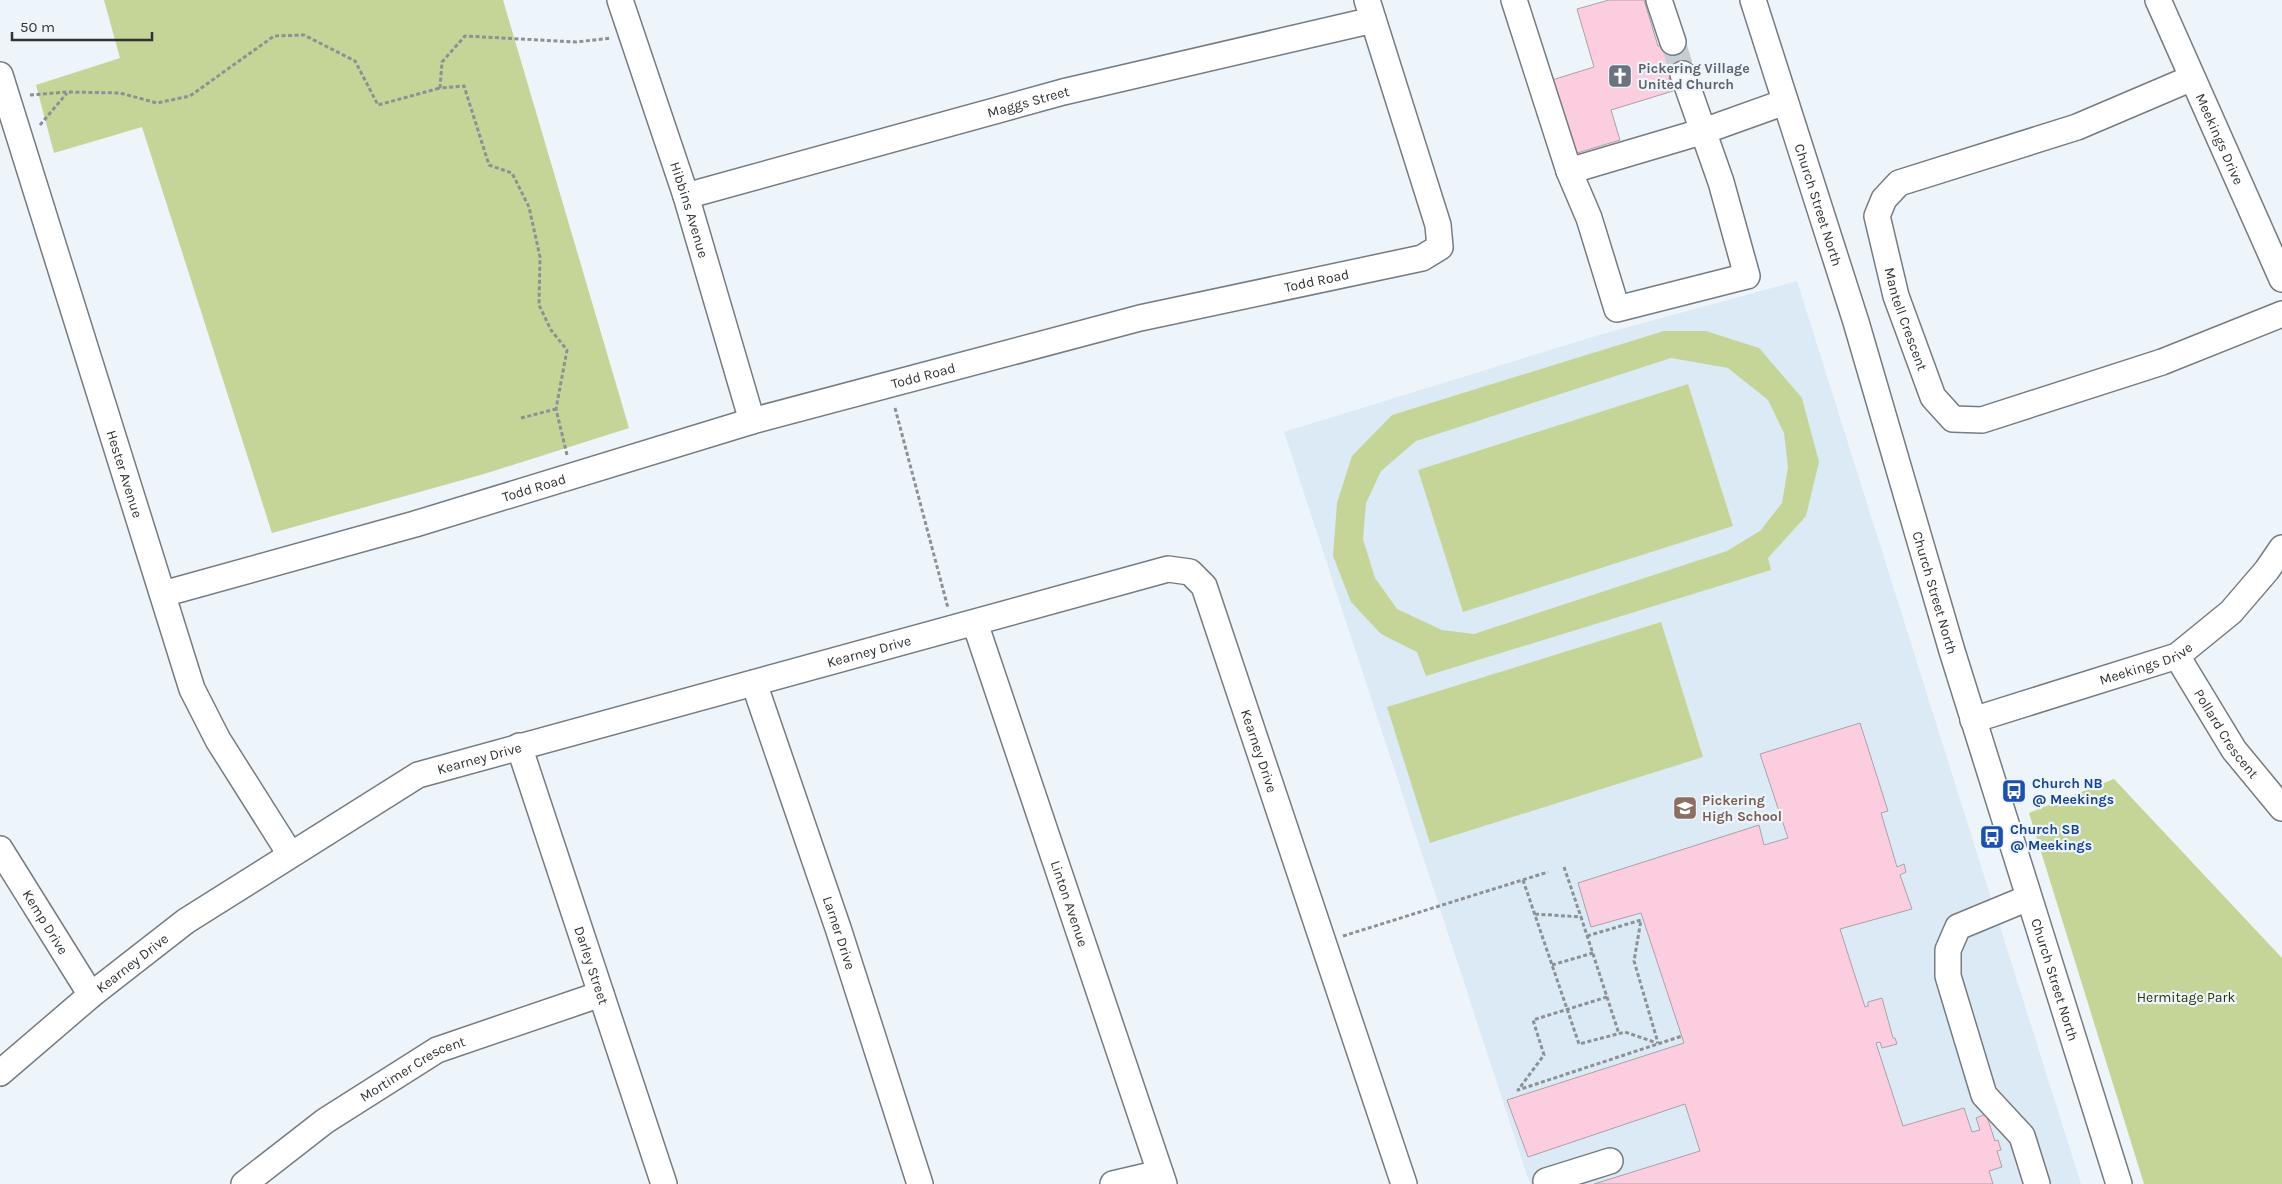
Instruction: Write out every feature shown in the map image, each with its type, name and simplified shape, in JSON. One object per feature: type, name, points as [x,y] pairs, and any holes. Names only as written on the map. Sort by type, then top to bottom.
[{"type":"street","name":"Hibbins Avenue","points":[[620,0],[686,196],[752,421]]},
{"type":"street","points":[[1514,0],[1569,171],[1589,218],[1617,309],[1748,276],[1704,131],[1683,74]]},
{"type":"street","points":[[1659,0],[1673,42]]},
{"type":"street","name":"Church Street North","points":[[1752,0],[1856,322],[1973,720],[2118,1184]]},
{"type":"street","name":"Meekings Drive","points":[[2158,0],[2282,279]]},
{"type":"street","name":"Maggs Street","points":[[686,196],[1370,10]]},
{"type":"street","name":"Todd Road","points":[[163,594],[415,524],[752,421],[1140,318],[1422,258],[1440,247],[1438,225],[1370,10]]},
{"type":"street","name":"Hester Avenue","points":[[0,75],[8,128],[163,594],[192,689],[218,740],[290,854]]},
{"type":"street","name":"Mantell Crescent","points":[[2192,78],[2077,127],[1898,182],[1884,199],[1877,216],[1896,296],[1933,397],[1953,420],[1982,420],[2162,362],[2282,314]]},
{"type":"street","points":[[1569,171],[1704,131],[1785,102]]},
{"type":"street","name":"Meekings Drive","points":[[1973,720],[2177,656],[2231,612],[2267,570],[2282,548]]},
{"type":"street","name":"Kearney Drive","points":[[0,1073],[91,995],[186,921],[418,775],[1168,569],[1190,572],[1204,586],[1404,1184]]},
{"type":"street","name":"Linton Avenue","points":[[965,625],[1162,1179]]},
{"type":"street","name":"Pollard Crescent","points":[[2177,656],[2234,750],[2282,808]]},
{"type":"street","name":"Larner Drive","points":[[754,683],[832,910],[920,1184]]},
{"type":"street","name":"Darley Street","points":[[519,746],[664,1184]]},
{"type":"street","name":"Kemp Drive","points":[[0,849],[91,995]]},
{"type":"street","points":[[2028,898],[1958,927],[1948,950],[1948,976],[1984,1095],[2022,1136],[2037,1184]]},
{"type":"street","name":"Mortimer Crescent","points":[[244,1184],[325,1121],[437,1050],[601,994]]},
{"type":"street","points":[[1547,1184],[1546,1181],[1610,1160]]},
{"type":"street","points":[[1113,1184],[1162,1179]]},
{"type":"path","points":[[440,88],[442,62],[465,36],[576,42],[631,34]]},
{"type":"path","points":[[30,95],[67,92],[120,93],[157,103],[190,96],[274,36],[304,35],[355,61],[378,105],[440,88],[464,86],[489,165],[512,173],[529,207],[540,256],[539,305],[551,330],[567,350],[556,409],[567,456]]},
{"type":"path","points":[[40,125],[67,92]]},
{"type":"path","points":[[895,408],[948,606],[965,625]]},
{"type":"path","points":[[521,418],[556,409]]},
{"type":"path","points":[[1564,867],[1619,1034]]},
{"type":"path","points":[[1323,942],[1548,872]]},
{"type":"path","points":[[1523,880],[1579,1044],[1625,1032],[1658,1043]]},
{"type":"path","points":[[1535,914],[1581,917]]},
{"type":"path","points":[[1587,936],[1641,920],[1634,961],[1658,1043]]},
{"type":"path","points":[[1552,965],[1593,953]]},
{"type":"path","points":[[1607,997],[1533,1020],[1544,1055],[1518,1090],[1682,1036]]},
{"type":"shaded area","name":"Pickering High School","points":[[1797,281],[2081,1184],[1530,1184],[1284,432],[1599,335]]},
{"type":"green space","points":[[104,0],[503,0],[629,428],[484,474],[272,533],[142,127],[54,153],[36,85],[120,58]]},
{"type":"green space","points":[[1664,331],[1706,331],[1759,348],[1802,398],[1819,462],[1806,516],[1768,558],[1771,570],[1426,676],[1417,652],[1381,634],[1351,602],[1333,556],[1337,503],[1352,456],[1392,415]],"holes":[[[1671,358],[1728,368],[1768,400],[1784,433],[1788,467],[1782,503],[1760,531],[1727,551],[1474,634],[1442,630],[1397,609],[1375,578],[1363,539],[1366,503],[1381,471],[1416,441]]]},
{"type":"green space","points":[[1688,384],[1733,526],[1463,612],[1418,470]]},
{"type":"green space","points":[[1661,622],[1703,757],[1430,843],[1387,707]]},
{"type":"green space","name":"Hermitage Park","points":[[2114,779],[2282,958],[2282,1184],[2144,1184],[2029,813]]},
{"type":"building","name":"Pickering Village United Church","points":[[1609,0],[1644,0],[1658,46],[1683,39],[1692,71],[1669,78],[1673,91],[1611,110],[1620,140],[1574,154],[1552,80],[1594,67],[1577,9]]},
{"type":"building","points":[[1860,723],[1888,811],[1881,813],[1897,867],[1904,864],[1906,872],[1900,875],[1912,909],[1840,929],[1865,1007],[1868,1006],[1868,1002],[1882,998],[1893,1038],[1895,1038],[1897,1044],[1882,1048],[1880,1042],[1876,1043],[1903,1126],[1964,1108],[1972,1132],[1980,1130],[1976,1118],[1986,1114],[1995,1141],[1998,1140],[2001,1150],[1997,1151],[2002,1167],[1989,1171],[1993,1184],[1594,1184],[1700,1151],[1685,1104],[1528,1157],[1507,1100],[1684,1043],[1641,913],[1591,927],[1578,883],[1759,825],[1764,845],[1788,838],[1760,754]]},
{"type":"tunnel","points":[[1673,42],[1683,74]]},
{"type":"place","name":"Pickering Village United Church","points":[[1620,76]]},
{"type":"place","name":"Church NB @ Meekings","points":[[2014,791]]},
{"type":"place","name":"Pickering High School","points":[[1685,808]]},
{"type":"place","name":"Church SB @ Meekings","points":[[1992,837]]}]
